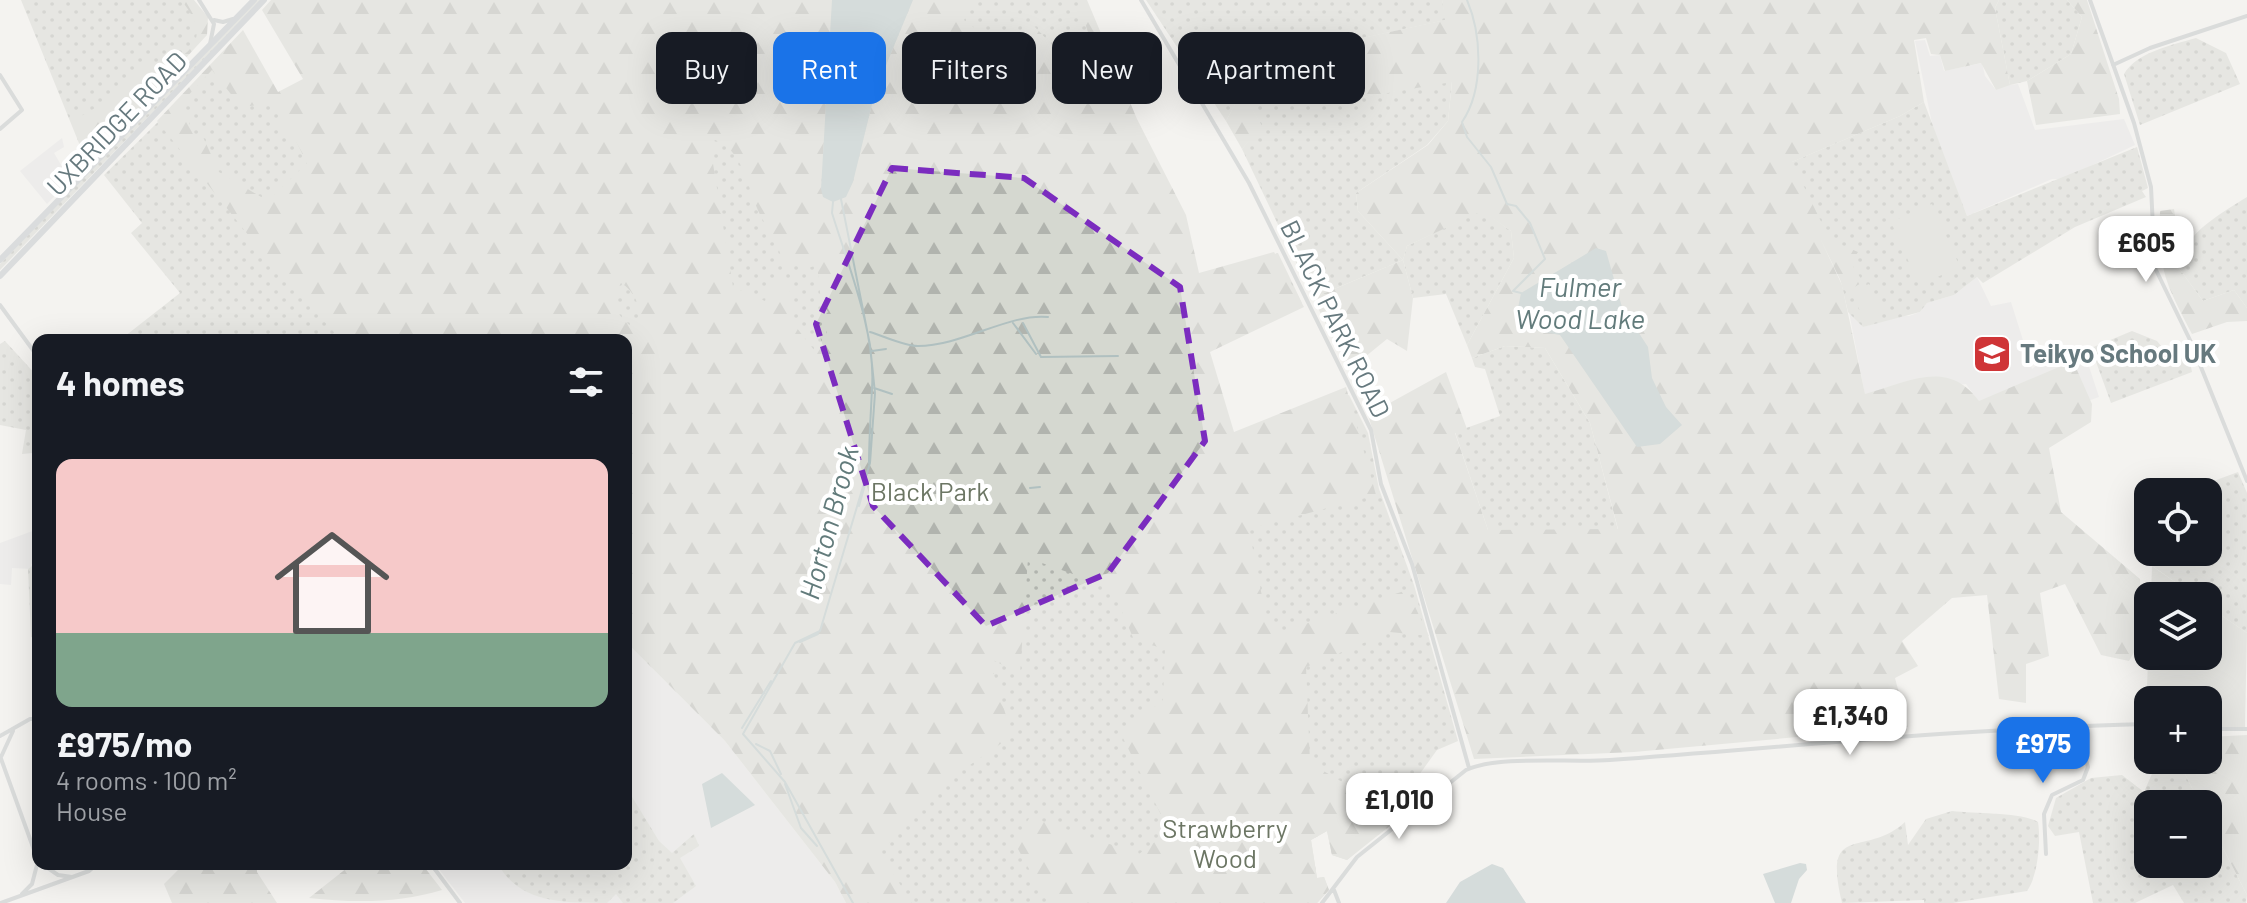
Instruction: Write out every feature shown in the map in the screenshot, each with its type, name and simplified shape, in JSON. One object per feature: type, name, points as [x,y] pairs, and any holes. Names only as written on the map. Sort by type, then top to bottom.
[{"type":"main road","name":"UXBRIDGE ROAD","points":[[0,260],[254,0]]},
{"type":"main road","name":"UXBRIDGE ROAD","points":[[0,276],[264,0]]},
{"type":"street","points":[[199,0],[212,18],[215,30],[209,45]]},
{"type":"street","name":"BLACK PARK ROAD","points":[[1141,0],[1249,183],[1371,430],[1381,484],[1412,564],[1469,768]]},
{"type":"street","points":[[2090,0],[2151,187],[2155,268],[2190,340],[2247,481]]},
{"type":"street","points":[[2113,65],[2150,48],[2247,16]]},
{"type":"street","points":[[212,18],[223,22],[237,18]]},
{"type":"street","points":[[0,75],[22,110],[0,129]]},
{"type":"street","points":[[0,305],[2,314],[32,350]]},
{"type":"street","points":[[0,736],[19,724],[32,721]]},
{"type":"street","points":[[19,724],[4,745],[0,757],[32,843]]},
{"type":"street","points":[[1322,903],[1334,889],[1344,869],[1357,857],[1469,768],[1486,764],[1576,763],[2134,725]]},
{"type":"street","points":[[2046,854],[2044,814],[2052,795],[2083,780],[2088,767],[2077,727]]},
{"type":"street","points":[[2222,729],[2247,729]]},
{"type":"street","points":[[14,898],[32,884],[36,870]]},
{"type":"street","points":[[51,870],[58,875],[74,877]]},
{"type":"street","points":[[1,903],[86,870]]},
{"type":"street","points":[[435,870],[460,903]]},
{"type":"street","points":[[1334,889],[1339,903]]},
{"type":"highlighted area","points":[[892,168],[1024,178],[1180,287],[1205,441],[1108,573],[986,626],[873,506],[816,324]]},
{"type":"shaded area","points":[[1925,40],[1930,56],[1940,55],[1944,71],[1982,63],[1985,76],[1996,90],[2000,86],[2018,84],[2035,130],[2124,119],[2135,145],[2063,179],[2052,179],[1967,216],[1934,133],[1915,41]]},
{"type":"shaded area","points":[[62,138],[64,147],[54,153],[70,180],[47,204],[20,171]]},
{"type":"shaded area","name":"Teikyo School UK","points":[[1977,277],[1991,306],[2011,302],[2032,369],[2049,355],[2071,346],[2073,352],[2083,348],[2099,397],[2000,432],[1966,384],[1865,395],[1849,312],[1863,327],[1900,315],[1909,316],[1920,312],[1927,303],[1954,295]]},
{"type":"shaded area","points":[[32,531],[32,569],[12,568],[11,585],[0,584],[0,543]]},
{"type":"shaded area","points":[[632,648],[725,741],[835,882],[846,903],[465,903],[440,870],[632,870]]},
{"type":"green space","points":[[21,0],[192,0],[207,31],[169,79],[87,163]]},
{"type":"green space","points":[[181,0],[194,0],[208,17],[207,35],[88,164],[72,121],[108,101],[147,58],[161,68],[191,48],[197,32],[190,12]]},
{"type":"green space","points":[[257,0],[261,0],[0,270],[0,264]]},
{"type":"green space","name":"Black Park","points":[[271,0],[832,0],[830,32],[773,32],[773,104],[826,104],[821,189],[853,182],[872,104],[886,104],[886,65],[913,0],[977,0],[964,20],[980,32],[902,32],[902,104],[1036,104],[1036,32],[1030,32],[1034,26],[1052,45],[1052,104],[1131,104],[1186,215],[1199,273],[1274,252],[1304,307],[1210,352],[1234,432],[1346,387],[1376,495],[1249,529],[1265,612],[1275,634],[1407,590],[1429,636],[1390,632],[1306,667],[1310,763],[1400,816],[1347,860],[1332,855],[1327,831],[1311,840],[1317,878],[1324,877],[1329,890],[1317,903],[1048,903],[1014,842],[1030,817],[1139,854],[1169,831],[1121,734],[1163,700],[1165,649],[1134,640],[1112,588],[1028,558],[1020,674],[989,658],[1012,736],[941,785],[880,853],[912,903],[846,903],[835,882],[725,741],[632,648],[632,334],[336,334],[257,246],[157,121],[243,30],[278,92],[303,79],[262,10]],"holes":[[[212,70],[241,107],[274,103],[287,142],[295,139],[307,163],[268,201],[219,172],[203,137],[193,134],[182,102]],[[715,140],[738,159],[782,260],[805,269],[817,265],[821,301],[828,312],[823,317],[829,342],[823,349],[814,350],[793,323],[789,282],[780,279],[770,285],[765,301],[733,287],[710,145]],[[621,283],[627,287],[639,311],[639,331],[621,317],[615,305]]]},
{"type":"green space","name":"Black Park","points":[[273,0],[1082,0],[1095,32],[1052,32],[1052,104],[1123,104],[1193,282],[1278,253],[1302,303],[1203,346],[1231,441],[1349,395],[1368,433],[1379,489],[1414,585],[1458,741],[1437,750],[1419,775],[1435,790],[1347,860],[1332,855],[1327,831],[1311,840],[1317,878],[1324,877],[1329,890],[1317,903],[849,903],[832,868],[632,629],[632,334],[128,334],[180,293],[131,233],[142,223],[104,175],[211,70],[277,94],[306,82]]},
{"type":"green space","name":"Black Park","points":[[1078,0],[1087,0],[1100,32],[1088,32]]},
{"type":"green space","points":[[1146,0],[1442,0],[1446,20],[1365,38],[1365,32],[1178,32],[1178,48]]},
{"type":"green space","points":[[1442,0],[1999,0],[1995,8],[2010,85],[1996,90],[1981,63],[1945,71],[1940,55],[1931,54],[1926,38],[1914,40],[1924,102],[1900,116],[1792,162],[1830,240],[1858,252],[1851,263],[1863,282],[1846,292],[1820,238],[1842,285],[1865,394],[1912,380],[1941,377],[1967,388],[1979,401],[2073,361],[2092,404],[2091,422],[2049,448],[2061,512],[2140,579],[2140,582],[2134,582],[2134,652],[2129,661],[2101,655],[2065,584],[2040,593],[2049,656],[2026,664],[2026,703],[1999,699],[1987,595],[1952,598],[1902,641],[1918,666],[1895,678],[1908,727],[1634,752],[1474,759],[1368,415],[1446,372],[1467,429],[1455,433],[1488,530],[1618,529],[1590,423],[1545,348],[1505,346],[1472,358],[1467,345],[1514,258],[1511,231],[1482,211],[1407,246],[1403,260],[1358,211],[1356,193],[1428,145],[1448,121],[1452,82],[1365,97],[1365,37],[1445,20]]},
{"type":"green space","points":[[1999,0],[2067,0],[2082,17],[2071,54],[2027,81],[2010,85],[1995,8]]},
{"type":"green space","points":[[2067,0],[2087,0],[2119,99],[2120,114],[2036,125],[2027,81],[2071,54],[2082,17]]},
{"type":"green space","points":[[2196,38],[2226,53],[2240,84],[2140,125],[2124,74],[2146,55]]},
{"type":"green space","points":[[1452,81],[1448,121],[1427,145],[1356,193],[1358,211],[1403,260],[1313,298],[1242,149],[1261,125],[1249,104],[1365,104],[1365,96]]},
{"type":"green space","points":[[1924,102],[1967,216],[2137,147],[2148,188],[2142,191],[2146,197],[2075,227],[1983,283],[1977,277],[1954,295],[1927,303],[1920,312],[1863,327],[1848,312],[1840,278],[1787,164],[1900,116]]},
{"type":"green space","points":[[1215,104],[1235,104],[1226,121]]},
{"type":"green space","points":[[1235,104],[1249,104],[1262,126],[1242,149],[1226,121]]},
{"type":"green space","points":[[2247,197],[2247,308],[2234,290],[2203,301],[2178,267],[2181,255],[2204,226]]},
{"type":"green space","points":[[1932,204],[1960,267],[1919,285],[1891,222]]},
{"type":"green space","points":[[2174,209],[2180,252],[2178,267],[2203,301],[2234,290],[2247,308],[2247,321],[2227,322],[2192,334],[2169,288],[2162,262],[2160,211]]},
{"type":"green space","points":[[1482,210],[1511,231],[1514,258],[1467,345],[1446,294],[1413,298],[1403,260],[1407,246]]},
{"type":"green space","points":[[1403,260],[1413,298],[1407,351],[1387,339],[1349,370],[1313,298]]},
{"type":"green space","points":[[1869,284],[1884,312],[1865,322],[1851,291]]},
{"type":"green space","points":[[2132,331],[2157,341],[2173,360],[2189,357],[2192,372],[2111,403],[2091,348]]},
{"type":"green space","points":[[5,341],[32,370],[32,453],[22,454],[26,430],[0,425],[0,344]]},
{"type":"green space","points":[[1505,346],[1545,348],[1590,423],[1618,530],[1488,530],[1455,432],[1500,416],[1485,369],[1475,367],[1472,358]]},
{"type":"green space","points":[[2238,472],[2247,493],[2247,633],[2222,616],[2222,582],[2175,582],[2152,566],[2222,566],[2222,478]]},
{"type":"green space","points":[[32,566],[32,637],[31,637],[28,569]]},
{"type":"green space","points":[[2152,566],[2175,582],[2151,582]]},
{"type":"green space","points":[[2222,616],[2247,633],[2245,727],[2222,727],[2222,686],[2147,686],[2148,670],[2222,670]]},
{"type":"green space","points":[[2247,735],[2247,895],[2222,846],[2222,790],[2193,790],[2185,774],[2222,774],[2222,736]]},
{"type":"green space","points":[[2152,774],[2185,774],[2193,790],[2145,790]]},
{"type":"green space","points":[[2122,775],[2141,790],[2134,790],[2134,878],[2222,878],[2222,846],[2247,895],[2246,903],[2184,903],[2173,885],[2135,903],[2093,903],[2079,832],[2055,836],[2048,826],[2056,798],[2091,778]]},
{"type":"green space","points":[[632,797],[659,841],[672,853],[694,834],[699,846],[680,858],[696,886],[673,903],[623,903],[616,894],[607,903],[558,901],[530,893],[502,870],[632,870]]},
{"type":"green space","points":[[1952,811],[2010,815],[2038,822],[2038,858],[2027,891],[1953,903],[1924,903],[1924,900],[1842,903],[1837,877],[1838,861],[1843,851],[1851,845],[1890,833],[1905,822],[1908,845],[1926,819]]},
{"type":"green space","points":[[178,870],[257,870],[277,903],[172,903],[164,884]]},
{"type":"green space","points":[[344,870],[427,870],[442,890],[377,901],[309,898]]},
{"type":"water","points":[[832,0],[913,0],[886,65],[886,32],[830,32]]},
{"type":"water","points":[[826,104],[872,104],[853,182],[846,197],[833,202],[823,197]]},
{"type":"water","name":"Fulmer Wood Lake","points":[[1596,248],[1606,251],[1622,307],[1648,347],[1652,378],[1666,407],[1682,425],[1660,444],[1637,447],[1560,335],[1538,331],[1518,308],[1521,293]]},
{"type":"water","points":[[722,773],[755,805],[711,828],[702,784]]},
{"type":"water","points":[[1492,864],[1503,868],[1526,903],[1446,903],[1460,882]]},
{"type":"water","points":[[1806,864],[1807,870],[1799,879],[1791,903],[1775,903],[1763,874]]},
{"type":"waterway","points":[[1467,0],[1476,29],[1478,62],[1474,94],[1462,122],[1467,137],[1491,167],[1507,204],[1516,206],[1530,223],[1545,259],[1513,291],[1521,293]]},
{"type":"waterway","name":"Horton Brook","points":[[841,199],[870,345],[875,393],[870,463],[820,631],[795,643],[743,734],[785,782],[853,903]]},
{"type":"waterway","name":"Horton Brook","points":[[833,202],[832,213],[860,299],[870,345],[869,463]]},
{"type":"waterway","points":[[870,332],[912,346],[935,345],[1017,320],[1048,317]]},
{"type":"waterway","points":[[1013,323],[1036,354]]},
{"type":"waterway","points":[[1023,323],[1041,357],[1118,356]]},
{"type":"waterway","points":[[872,351],[886,349]]},
{"type":"waterway","points":[[874,388],[892,394]]},
{"type":"waterway","name":"Horton Brook","points":[[859,506],[866,481]]},
{"type":"waterway","points":[[1030,488],[1040,487]]},
{"type":"waterway","name":"Horton Brook","points":[[800,642],[818,634]]},
{"type":"waterway","name":"Horton Brook","points":[[742,728],[771,681]]},
{"type":"waterway","points":[[756,744],[770,751],[781,774]]},
{"type":"waterway","points":[[785,784],[801,828],[817,846]]},
{"type":"place","name":"Teikyo School UK","points":[[1992,354]]},
{"type":"park label","name":"Strawberry Wood","points":[[1225,844]]}]
